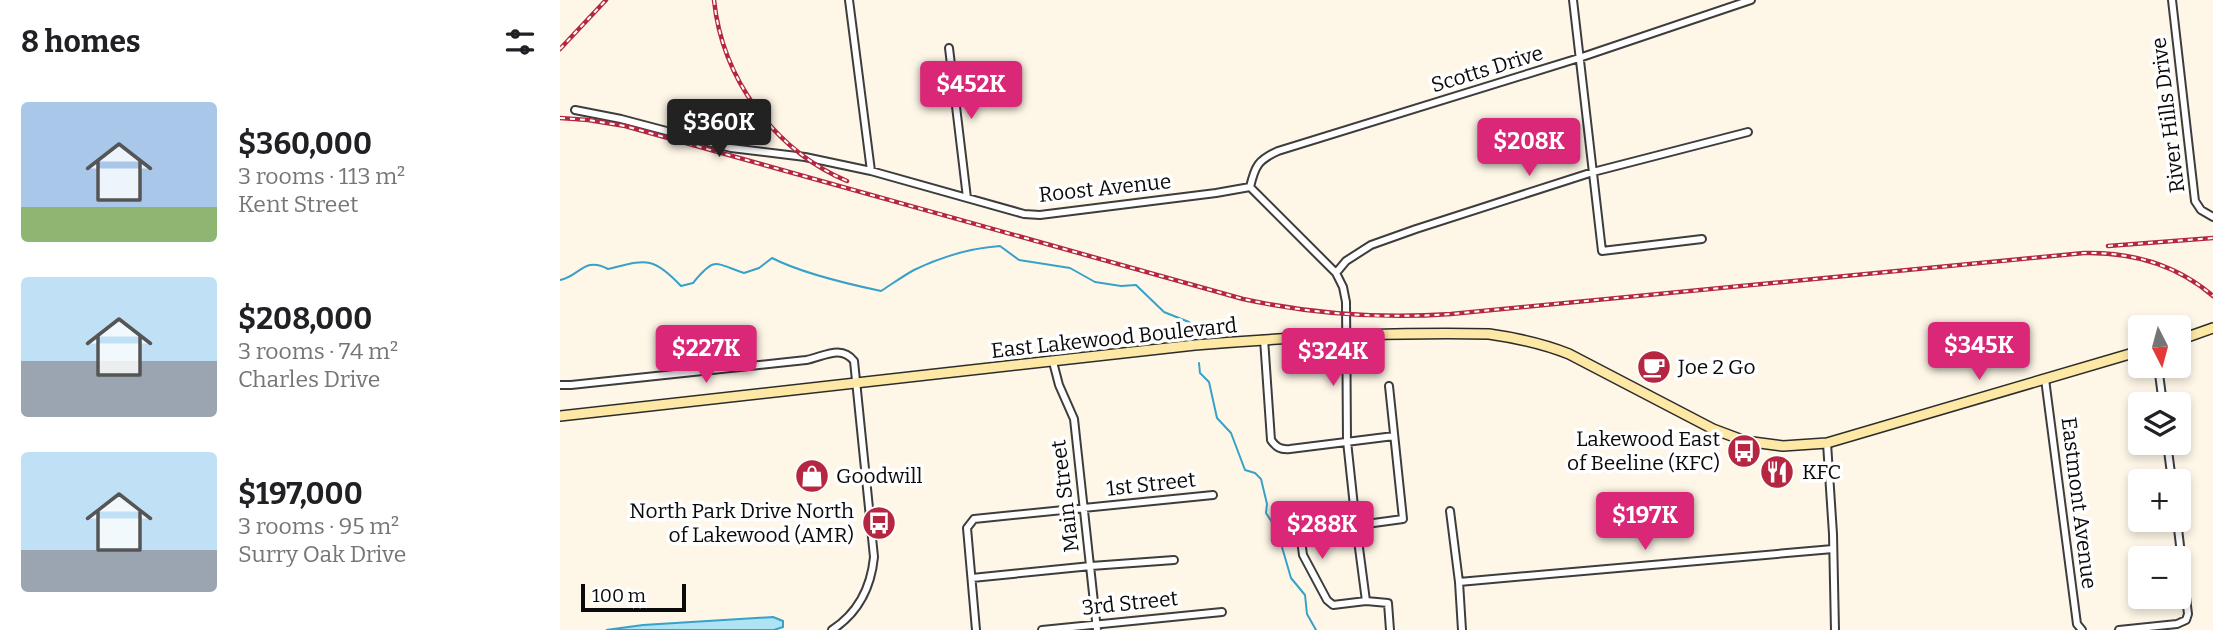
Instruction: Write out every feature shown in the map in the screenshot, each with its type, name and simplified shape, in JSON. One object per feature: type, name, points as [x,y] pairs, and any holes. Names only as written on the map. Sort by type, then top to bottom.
[{"type":"main road","points":[[2191,336],[2213,328]]},
{"type":"main road","name":"East Lakewood Boulevard","points":[[560,416],[1195,345],[1346,335],[1489,334],[1528,340],[1569,354],[1713,429],[1745,441],[1783,446],[1827,443],[2128,355]]},
{"type":"street","points":[[849,0],[871,171]]},
{"type":"street","points":[[1573,0],[1602,251],[1702,239]]},
{"type":"street","name":"Scotts Drive","points":[[1251,187],[1253,172],[1262,159],[1278,151],[1579,58],[1751,0]]},
{"type":"street","name":"River Hills Drive","points":[[2172,0],[2195,201],[2201,210],[2213,217]]},
{"type":"street","points":[[949,48],[967,198]]},
{"type":"street","name":"Roost Avenue","points":[[575,110],[621,119],[731,148],[805,157],[871,171],[1024,214],[1040,215],[1251,187]]},
{"type":"street","points":[[1336,273],[1346,261],[1371,245],[1593,172],[1748,132]]},
{"type":"street","points":[[1251,187],[1336,273],[1343,287],[1346,302],[1347,441],[1366,601]]},
{"type":"street","points":[[1264,339],[1271,440],[1276,447],[1283,450],[1394,436]]},
{"type":"street","points":[[560,385],[806,360],[837,351],[845,352],[854,361],[874,565],[869,586],[860,603],[832,630]]},
{"type":"street","name":"Main Street","points":[[1053,362],[1073,419],[1096,627]]},
{"type":"street","name":"Eastmont Avenue","points":[[2045,379],[2077,624],[2082,630]]},
{"type":"street","points":[[1389,386],[1403,519],[1300,533],[1303,555],[1327,600],[1333,604],[1366,601],[1388,603],[1390,630]]},
{"type":"street","points":[[1827,443],[1835,630]]},
{"type":"street","name":"1st Street","points":[[972,578],[967,528],[974,519],[1213,495]]},
{"type":"street","points":[[1450,512],[1462,630]]},
{"type":"street","points":[[2119,630],[2147,629],[2186,620],[2188,614],[2178,532]]},
{"type":"street","points":[[1459,582],[1833,549]]},
{"type":"street","points":[[976,630],[972,578],[1174,560]]},
{"type":"street","name":"3rd Street","points":[[1042,630],[1096,627],[1223,612]]},
{"type":"water","points":[[773,617],[783,621],[783,627],[774,630],[606,630],[643,625]]},
{"type":"waterway","points":[[560,280],[588,266],[608,269],[648,262],[663,269],[681,286],[693,283],[711,265],[716,264],[744,273],[759,268],[772,258],[811,273],[881,291],[914,270],[935,261],[967,251],[1000,246],[1019,260],[1070,268],[1095,282],[1136,285],[1164,312],[1189,322],[1196,328]]},
{"type":"waterway","points":[[1199,363],[1200,373],[1209,382],[1217,418],[1231,433],[1245,470],[1255,473],[1261,479],[1267,504],[1266,513],[1277,530],[1291,578],[1305,595],[1307,614],[1316,630]]},
{"type":"railway","points":[[560,49],[606,0]]},
{"type":"railway","points":[[714,0],[728,57],[756,108],[775,131],[797,151],[821,168],[847,181]]},
{"type":"railway","points":[[560,118],[625,126],[1243,299],[1320,312],[1398,316],[1451,314],[2084,253],[2119,255],[2153,262],[2184,276],[2213,296]]},
{"type":"railway","points":[[2108,246],[2213,238]]},
{"type":"place","name":"Joe 2 Go","points":[[1654,367]]},
{"type":"place","name":"Lakewood East of Beeline (KFC)","points":[[1744,451]]},
{"type":"place","name":"KFC","points":[[1777,472]]},
{"type":"place","name":"Goodwill","points":[[812,476]]},
{"type":"place","name":"North Park Drive North of Lakewood (AMR)","points":[[879,523]]}]
